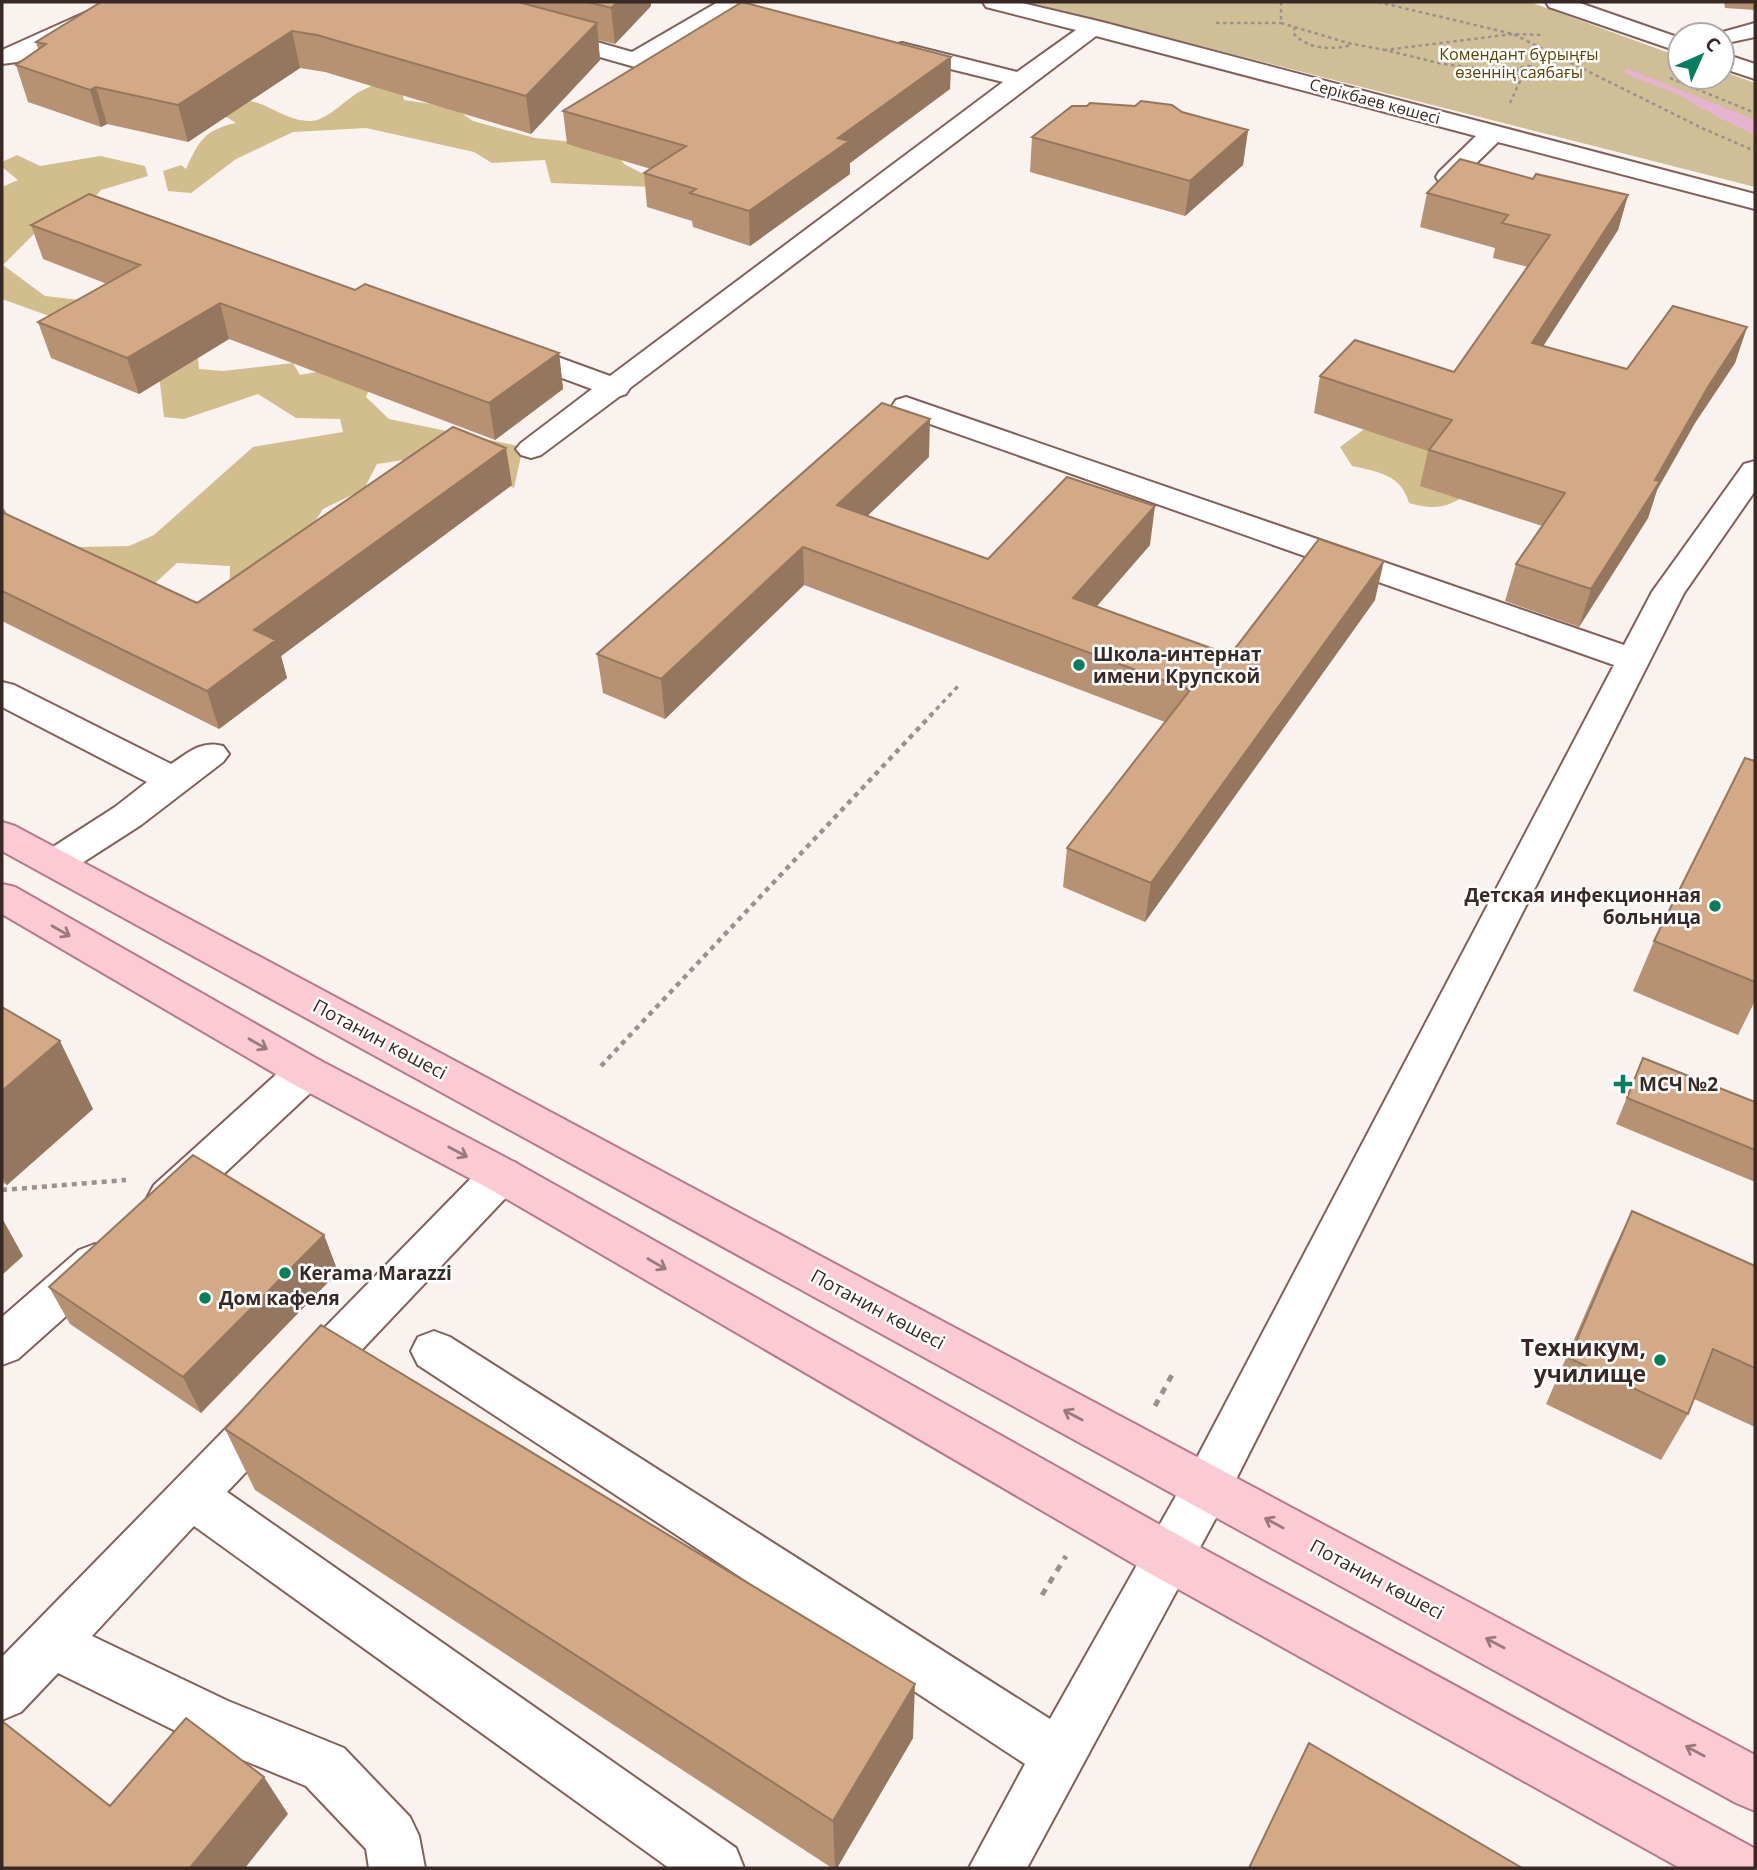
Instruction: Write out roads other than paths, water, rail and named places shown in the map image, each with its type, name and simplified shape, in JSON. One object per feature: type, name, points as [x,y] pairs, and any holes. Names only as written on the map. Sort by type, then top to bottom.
[{"type":"main road","name":"Потанин көшесі","points":[[2,835],[1755,1784]]},
{"type":"main road","points":[[2,897],[306,1072],[501,1175],[1169,1557],[1734,1868]]},
{"type":"street","points":[[2,57],[26,49],[126,2]]},
{"type":"street","name":"Серікбаев көшесі","points":[[994,2],[1493,133],[1551,160],[1755,202]]},
{"type":"street","points":[[1557,2],[1666,40]]},
{"type":"street","points":[[527,29],[635,60],[738,7]]},
{"type":"street","points":[[531,449],[616,388],[1094,27]]},
{"type":"street","points":[[1736,34],[1755,30]]},
{"type":"street","points":[[874,43],[1021,80]]},
{"type":"street","points":[[14,79],[26,49]]},
{"type":"street","points":[[1736,65],[1755,72]]},
{"type":"street","points":[[1448,177],[1493,133]]},
{"type":"street","points":[[486,341],[616,388]]},
{"type":"street","points":[[906,406],[1634,660]]},
{"type":"street","points":[[997,1868],[1207,1487],[1668,592],[1755,470]]},
{"type":"street","points":[[2,693],[173,780]]},
{"type":"street","points":[[55,863],[128,816],[211,754]]},
{"type":"street","points":[[2,1345],[196,1174],[306,1072]]},
{"type":"street","points":[[2,1693],[501,1175]]},
{"type":"street","points":[[433,1350],[1059,1755]]},
{"type":"street","points":[[191,1495],[716,1868]]},
{"type":"street","points":[[50,1642],[211,1720],[325,1767],[391,1836],[397,1868]]},
{"type":"place","name":"Школа-интернат имени Крупской","points":[[1079,665]]},
{"type":"place","name":"Детская инфекционная больница","points":[[1715,906]]},
{"type":"place","name":"МСЧ №2","points":[[1623,1084]]},
{"type":"place","name":"Kerama Marazzi","points":[[285,1273]]},
{"type":"place","name":"Дом кафеля","points":[[205,1298]]},
{"type":"place","name":"Техникум, училище","points":[[1660,1360]]},
{"type":"park label","name":"Комендант бұрыңғы өзеннің саябағы","points":[[1519,63]]}]
